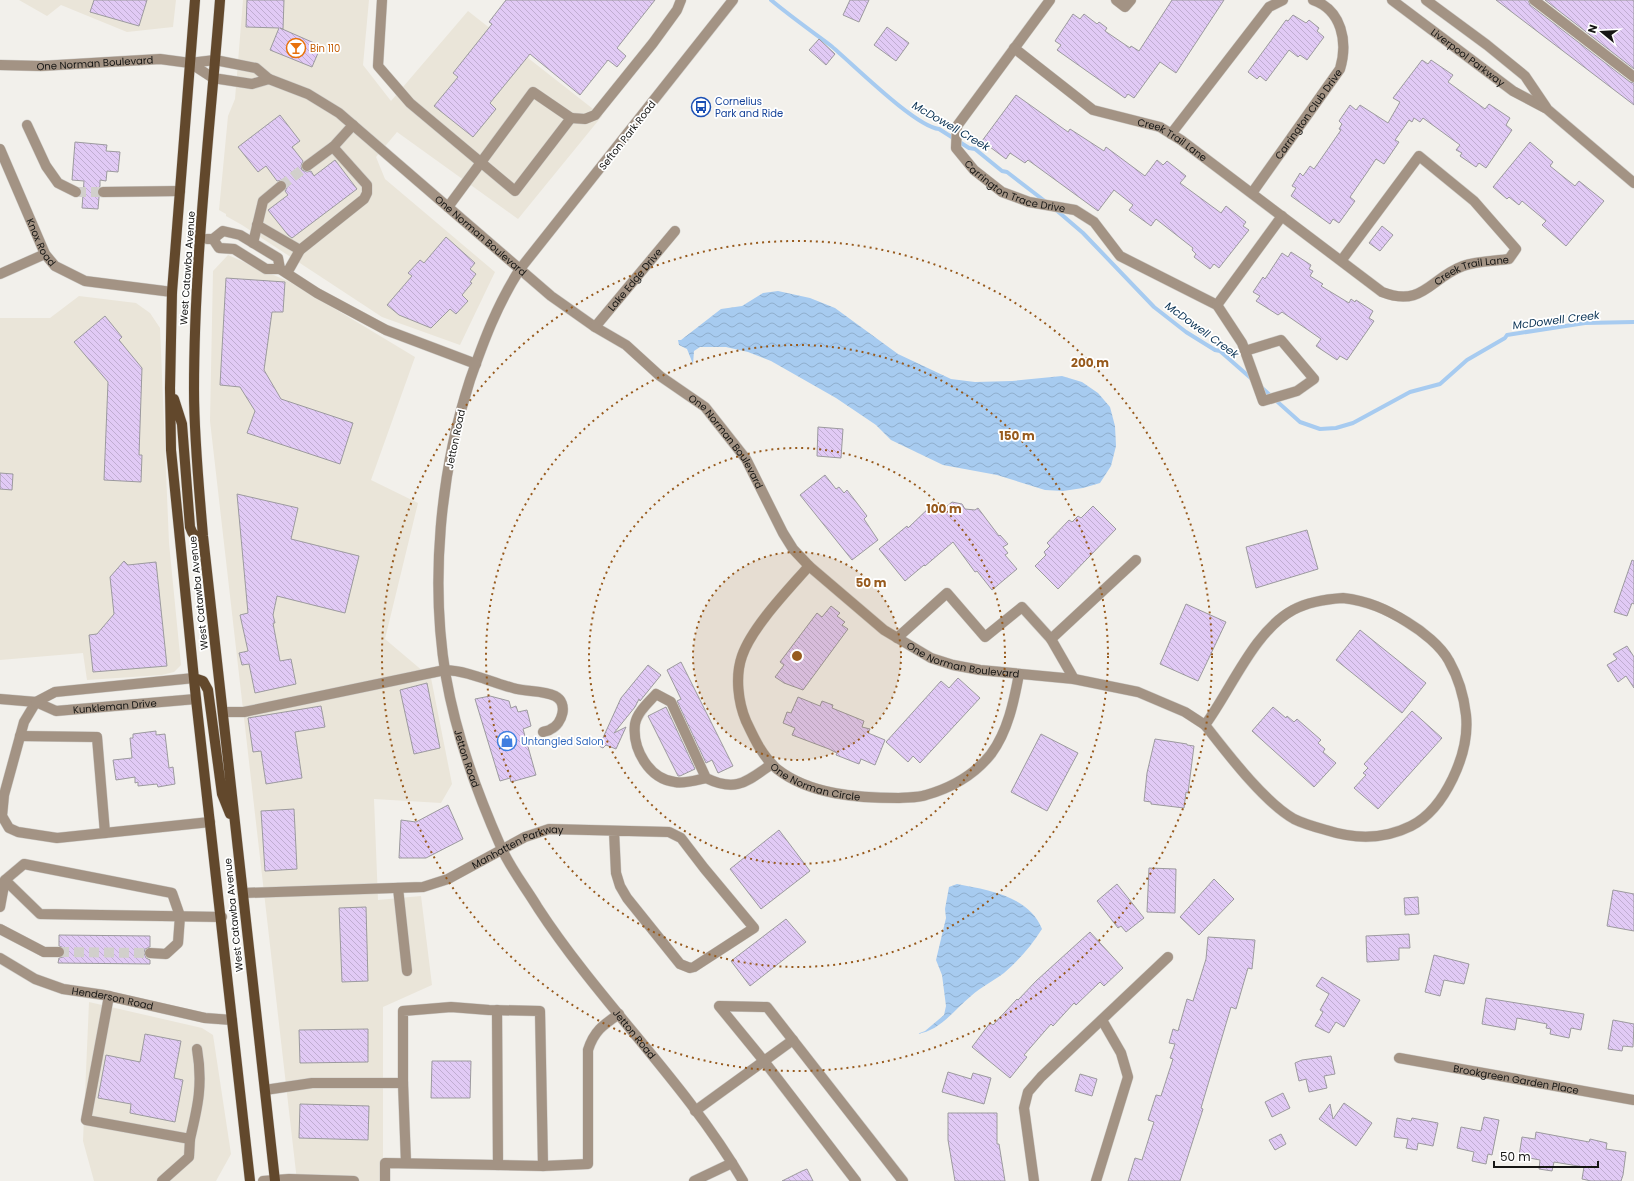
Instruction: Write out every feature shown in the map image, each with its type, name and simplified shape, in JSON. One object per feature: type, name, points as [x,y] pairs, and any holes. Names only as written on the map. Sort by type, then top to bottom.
[{"type":"main road","name":"West Catawba Avenue","points":[[195,0],[172,292],[170,388],[171,450],[176,516],[222,917],[250,1181]]},
{"type":"main road","name":"West Catawba Avenue","points":[[220,0],[195,330],[194,392],[196,457],[203,536],[275,1180]]},
{"type":"main road","points":[[170,388],[182,424],[190,527],[195,536],[203,536]]},
{"type":"main road","points":[[194,678],[203,681],[208,690],[222,794],[235,826]]},
{"type":"street","points":[[382,0],[378,66],[410,103],[515,191],[571,118]]},
{"type":"street","points":[[448,207],[533,92],[571,118],[585,119],[595,115],[653,43],[677,10],[681,0]]},
{"type":"street","name":"Sefton Park Road","points":[[520,269],[733,0]]},
{"type":"street","name":"Carrington Trace Drive","points":[[1050,0],[957,126],[956,148],[974,170],[1002,192],[1029,202],[1075,210],[1094,222],[1120,256],[1217,305],[1242,343],[1263,401],[1298,391],[1314,378],[1281,340],[1245,351]]},
{"type":"street","points":[[1116,0],[1125,7],[1131,0]]},
{"type":"street","points":[[1171,134],[1269,6],[1283,0]]},
{"type":"street","name":"Carrington Club Drive","points":[[1252,193],[1340,69],[1344,56],[1342,31],[1330,4],[1324,4],[1313,0]]},
{"type":"street","name":"Liverpool Parkway","points":[[1392,0],[1513,91],[1547,109],[1634,183]]},
{"type":"street","name":"Liverpool Parkway","points":[[1426,0],[1487,45],[1525,76],[1547,109]]},
{"type":"street","points":[[1534,0],[1634,76]]},
{"type":"street","name":"Creek Trail Lane","points":[[1014,48],[1093,110],[1160,127],[1171,134],[1252,193],[1341,261],[1382,292],[1395,297],[1414,296],[1463,266],[1509,259],[1516,249],[1474,201],[1419,156],[1341,261]]},
{"type":"street","name":"One Norman Boulevard","points":[[0,66],[41,66],[160,59],[190,63],[215,60],[256,68],[269,79],[321,100],[353,125],[551,296],[595,327],[626,344],[660,376],[705,407],[746,459],[783,533],[794,549],[809,566],[884,630],[931,658],[946,663],[980,670],[1074,679],[1138,692],[1152,697],[1185,712],[1205,725],[1231,758],[1266,796],[1294,819],[1335,833],[1357,837],[1378,837],[1411,826],[1425,817],[1438,803],[1458,766],[1465,740],[1466,717],[1458,678],[1449,660],[1429,638],[1415,627],[1378,606],[1361,600],[1343,598],[1310,604],[1294,609],[1279,619],[1265,634],[1249,656],[1218,709],[1205,725]]},
{"type":"street","name":"One Norman Boulevard","points":[[190,63],[213,78],[252,84],[269,79]]},
{"type":"street","points":[[27,125],[46,166],[58,183],[76,192]]},
{"type":"street","points":[[307,166],[332,147],[353,125]]},
{"type":"street","points":[[284,271],[300,250],[364,199],[367,193],[367,185],[332,147]]},
{"type":"street","name":"Knox Road","points":[[0,149],[45,254],[55,266],[85,281],[172,292]]},
{"type":"street","points":[[253,243],[263,201],[281,186]]},
{"type":"street","points":[[103,192],[180,191]]},
{"type":"street","points":[[1217,305],[1282,216]]},
{"type":"street","points":[[257,224],[300,250]]},
{"type":"street","points":[[201,239],[212,239],[223,231],[240,235],[278,258],[284,271]]},
{"type":"street","name":"Lake Edge Drive","points":[[595,327],[675,231]]},
{"type":"street","points":[[212,239],[219,248],[234,249],[266,270],[284,271],[317,293],[386,330],[476,364]]},
{"type":"street","points":[[0,274],[45,254]]},
{"type":"street","name":"Jetton Road","points":[[520,269],[503,296],[462,404],[454,440],[443,509],[439,570],[439,600],[445,670],[464,753],[502,849],[540,909],[566,946],[695,1111],[743,1181]]},
{"type":"street","points":[[1051,639],[1136,560]]},
{"type":"street","name":"One Norman Circle","points":[[809,566],[750,639],[742,656],[739,669],[739,696],[744,716],[755,740],[766,758],[794,780],[834,792],[880,798],[925,796],[960,781],[974,771],[991,753],[1006,726],[1019,674]]},
{"type":"street","points":[[897,638],[947,593],[985,637],[1022,607],[1051,639],[1074,679]]},
{"type":"street","points":[[223,712],[244,712],[445,670],[470,674],[514,689],[556,697],[562,703],[563,711],[559,722],[552,729],[542,732]]},
{"type":"street","name":"Kunkleman Drive","points":[[36,702],[55,692],[194,678]]},
{"type":"street","points":[[706,778],[671,702],[656,694],[643,708],[635,723],[636,742],[642,759],[657,775],[675,782],[706,778],[719,784],[743,784],[772,764]]},
{"type":"street","name":"Kunkleman Drive","points":[[0,699],[36,702],[56,710],[196,699]]},
{"type":"street","points":[[36,702],[24,722],[4,795],[2,816],[9,828],[18,832],[57,838],[210,822]]},
{"type":"street","points":[[20,736],[97,737],[105,833]]},
{"type":"street","name":"Manhatten Parkway","points":[[243,893],[423,887],[448,879],[525,837],[549,829],[669,832],[681,838],[754,928],[700,964],[690,968],[684,966],[627,898],[620,886],[616,873],[614,831]]},
{"type":"street","points":[[0,907],[4,880],[24,864],[172,893],[180,916],[178,943],[166,954],[150,953]]},
{"type":"street","points":[[4,880],[40,914],[222,917]]},
{"type":"street","points":[[398,888],[407,971]]},
{"type":"street","points":[[0,929],[44,952],[59,952]]},
{"type":"street","points":[[1034,1181],[1024,1108],[1028,1092],[1041,1077],[1168,957]]},
{"type":"street","name":"Henderson Road","points":[[0,958],[35,979],[53,986],[109,996],[205,1018],[232,1020]]},
{"type":"street","points":[[109,996],[86,1120],[190,1139]]},
{"type":"street","points":[[856,1181],[764,1061],[719,1006],[767,1007],[903,1181]]},
{"type":"street","points":[[406,1163],[403,1083],[403,1011],[451,1007],[540,1011],[543,1166]]},
{"type":"street","points":[[497,1010],[498,1165]]},
{"type":"street","points":[[385,1181],[385,1163],[543,1166],[588,1164],[588,1050],[592,1038],[601,1027],[619,1014]]},
{"type":"street","points":[[1096,1181],[1128,1077],[1121,1054],[1102,1020]]},
{"type":"street","points":[[695,1111],[793,1040]]},
{"type":"street","points":[[162,1181],[189,1157],[190,1139],[200,1100],[200,1068],[198,1050]]},
{"type":"street","name":"Brookgreen Garden Place","points":[[1399,1058],[1634,1100]]},
{"type":"street","points":[[265,1090],[312,1083],[403,1083]]},
{"type":"street","points":[[694,1181],[732,1163]]},
{"type":"street","points":[[263,1181],[354,1181]]},
{"type":"shaded area","points":[[19,0],[176,0],[173,27],[127,32],[61,5],[47,16]]},
{"type":"shaded area","points":[[243,0],[369,0],[363,65],[391,101],[468,11],[602,116],[518,219],[397,132],[376,157],[385,179],[495,272],[460,345],[382,317],[219,210],[228,116],[235,99]]},
{"type":"shaded area","points":[[228,255],[292,283],[415,357],[371,480],[418,503],[385,639],[431,678],[452,784],[441,803],[374,799],[378,900],[421,896],[432,985],[383,1007],[383,1181],[297,1181],[210,421],[213,271]]},
{"type":"shaded area","points":[[79,296],[136,303],[150,313],[160,328],[169,543],[181,665],[174,672],[162,675],[87,680],[83,653],[0,660],[0,318],[50,318]]},
{"type":"shaded area","points":[[89,1002],[202,1028],[213,1035],[231,1154],[216,1181],[94,1181],[83,1141]]},
{"type":"water","points":[[778,291],[810,298],[835,308],[898,354],[951,379],[975,382],[1012,381],[1062,376],[1082,382],[1098,393],[1110,407],[1115,426],[1116,446],[1111,466],[1100,483],[1083,488],[1063,491],[1045,490],[997,475],[943,465],[891,440],[876,425],[836,398],[771,361],[748,352],[726,347],[700,347],[694,351],[693,364],[687,349],[679,345],[678,340],[681,340],[721,309],[742,306],[763,293]]},
{"type":"water","points":[[957,884],[994,892],[1018,902],[1028,909],[1036,918],[1042,929],[1025,952],[1004,973],[975,993],[933,1029],[917,1034],[925,1031],[944,1015],[946,1006],[942,975],[936,960],[946,918],[945,909],[949,887]]},
{"type":"building","points":[[94,0],[147,0],[139,26],[90,12]]},
{"type":"building","points":[[247,0],[284,0],[283,29],[280,28],[321,46],[312,67],[270,50],[279,28],[246,27]]},
{"type":"building","points":[[506,0],[655,0],[617,48],[626,56],[617,67],[608,60],[580,95],[530,54],[490,103],[496,109],[473,137],[434,106],[458,77],[453,73],[492,24],[489,22]]},
{"type":"building","points":[[850,0],[869,0],[859,22],[843,15]]},
{"type":"building","points":[[1172,0],[1224,0],[1176,73],[1160,62],[1134,98],[1128,94],[1125,98],[1057,50],[1061,45],[1055,41],[1073,14],[1080,19],[1084,14],[1097,24],[1099,22],[1107,28],[1105,31],[1130,48],[1131,46],[1139,51]]},
{"type":"building","points":[[1496,0],[1528,0],[1530,5],[1630,82],[1634,83],[1634,105]]},
{"type":"building","points":[[1545,0],[1634,0],[1634,69]]},
{"type":"building","points":[[1293,15],[1306,23],[1309,20],[1319,28],[1317,31],[1324,37],[1307,60],[1300,55],[1298,57],[1289,50],[1266,81],[1260,76],[1257,79],[1248,72],[1286,20],[1288,21]]},
{"type":"building","points":[[887,27],[909,43],[896,61],[874,45]]},
{"type":"building","points":[[819,39],[835,54],[826,65],[809,50]]},
{"type":"building","points":[[1422,60],[1428,64],[1431,60],[1453,75],[1448,82],[1485,109],[1489,104],[1510,118],[1506,125],[1512,130],[1486,168],[1479,163],[1476,167],[1460,156],[1462,153],[1456,150],[1460,145],[1423,118],[1420,122],[1414,118],[1412,122],[1409,120],[1395,140],[1399,142],[1384,164],[1376,159],[1350,197],[1355,201],[1339,223],[1333,219],[1330,224],[1291,196],[1296,188],[1292,186],[1300,173],[1303,176],[1310,166],[1314,169],[1341,130],[1339,129],[1342,124],[1339,121],[1350,105],[1356,110],[1360,105],[1388,123],[1400,102],[1393,98]]},
{"type":"building","points":[[1016,95],[1068,132],[1070,129],[1104,151],[1106,147],[1145,176],[1157,160],[1163,165],[1167,161],[1186,176],[1180,183],[1221,213],[1226,206],[1246,222],[1243,226],[1249,230],[1219,268],[1214,264],[1210,269],[1194,257],[1196,254],[1192,250],[1193,248],[1156,219],[1151,226],[1129,210],[1133,205],[1114,190],[1098,211],[1028,160],[1025,163],[1010,153],[1006,159],[982,141]]},
{"type":"building","points":[[280,115],[300,141],[292,147],[303,161],[301,166],[302,170],[307,172],[311,171],[314,176],[335,160],[357,189],[292,238],[268,210],[288,195],[285,191],[287,188],[286,182],[283,180],[277,181],[266,166],[258,172],[238,147]]},
{"type":"building","points":[[75,142],[107,145],[106,151],[120,152],[118,172],[107,171],[106,181],[100,180],[100,186],[97,192],[99,197],[98,209],[82,208],[84,181],[72,180]]},
{"type":"building","points":[[1530,142],[1553,162],[1550,166],[1575,186],[1579,181],[1604,201],[1566,246],[1542,225],[1546,221],[1522,201],[1519,205],[1509,197],[1507,199],[1493,187]]},
{"type":"building","points":[[1382,226],[1393,235],[1380,251],[1369,243]]},
{"type":"building","points":[[446,237],[475,263],[470,269],[476,274],[470,282],[472,283],[462,295],[468,301],[456,314],[450,309],[431,328],[399,315],[387,305],[412,276],[408,273],[420,260],[424,263]]},
{"type":"building","points":[[1291,252],[1311,265],[1309,269],[1313,271],[1310,276],[1323,284],[1321,286],[1349,303],[1351,299],[1355,302],[1356,300],[1373,311],[1369,318],[1374,321],[1347,360],[1340,356],[1337,360],[1316,346],[1321,339],[1282,312],[1278,315],[1256,301],[1260,296],[1253,292],[1263,277],[1265,279],[1282,253],[1288,257]]},
{"type":"building","points":[[226,278],[285,282],[283,312],[272,312],[264,370],[281,399],[353,423],[340,464],[247,433],[255,411],[240,387],[220,385]]},
{"type":"building","points":[[105,316],[122,337],[119,340],[142,368],[139,455],[142,455],[141,482],[104,480],[108,382],[74,342]]},
{"type":"building","points":[[818,427],[843,429],[841,458],[817,456]]},
{"type":"building","points":[[0,473],[13,474],[12,490],[0,489]]},
{"type":"building","points":[[825,475],[836,489],[839,487],[844,493],[847,490],[867,516],[864,519],[878,540],[852,560],[800,495]]},
{"type":"building","points":[[237,494],[298,508],[291,539],[359,556],[345,613],[277,596],[273,615],[275,623],[273,623],[280,661],[291,659],[296,684],[255,693],[249,664],[242,665],[239,653],[248,651],[240,615],[248,613]]},
{"type":"building","points":[[952,502],[962,504],[965,509],[975,510],[978,508],[999,536],[1000,535],[1008,544],[1003,547],[1008,553],[1005,555],[1017,569],[992,590],[977,571],[975,572],[953,542],[905,581],[879,549],[907,526],[908,528],[933,504],[940,512]]},
{"type":"building","points":[[1093,506],[1116,529],[1058,589],[1035,566],[1046,555],[1044,552],[1050,546],[1047,543],[1069,520],[1072,522],[1078,516],[1081,518]]},
{"type":"building","points":[[1307,530],[1318,569],[1256,588],[1246,547]]},
{"type":"building","points":[[1632,560],[1634,561],[1634,604],[1632,603],[1627,616],[1614,612]]},
{"type":"building","points":[[124,561],[128,565],[156,562],[167,666],[93,672],[89,635],[97,634],[114,614],[110,577]]},
{"type":"building","points":[[1186,604],[1226,622],[1198,681],[1160,664]]},
{"type":"building","points":[[831,606],[840,613],[837,616],[845,622],[842,625],[848,629],[803,690],[784,683],[775,677],[784,665],[780,662],[817,613],[822,617]]},
{"type":"building","points":[[1360,630],[1426,683],[1402,713],[1336,660]]},
{"type":"building","points":[[1627,646],[1634,657],[1634,688],[1626,676],[1618,682],[1607,665],[1617,659],[1613,654]]},
{"type":"building","points":[[681,662],[733,766],[718,773],[712,760],[706,763],[677,701],[681,699],[667,670]]},
{"type":"building","points":[[648,665],[661,675],[640,701],[639,699],[635,707],[614,733],[626,727],[616,749],[606,745],[603,748],[599,746],[601,742],[599,742],[602,740],[621,698]]},
{"type":"building","points":[[958,678],[980,698],[920,763],[913,756],[908,762],[886,742],[941,681],[949,688]]},
{"type":"building","points":[[427,683],[440,748],[414,754],[400,690]]},
{"type":"building","points":[[490,696],[509,701],[511,708],[516,706],[518,712],[527,710],[531,726],[523,729],[536,775],[511,782],[510,778],[500,781],[475,699]]},
{"type":"building","points":[[798,697],[820,706],[822,701],[833,705],[832,708],[864,721],[862,727],[870,729],[868,733],[885,740],[875,765],[861,759],[859,764],[836,755],[837,753],[829,749],[792,735],[795,728],[783,723],[787,712],[791,713]]},
{"type":"building","points":[[321,706],[325,727],[295,732],[302,778],[266,784],[261,751],[253,752],[248,718]]},
{"type":"building","points":[[666,707],[695,769],[680,776],[678,776],[648,716]]},
{"type":"building","points":[[1273,707],[1286,718],[1287,716],[1294,722],[1297,719],[1321,740],[1318,743],[1325,749],[1323,752],[1336,763],[1314,787],[1252,731]]},
{"type":"building","points":[[1412,711],[1442,738],[1378,809],[1354,788],[1366,775],[1363,773],[1368,768],[1364,764]]},
{"type":"building","points":[[156,731],[156,735],[165,734],[169,768],[173,767],[175,784],[158,787],[157,784],[138,786],[138,782],[135,783],[135,777],[116,780],[113,760],[132,758],[130,738],[133,738],[133,734]]},
{"type":"building","points":[[1041,734],[1078,753],[1047,811],[1011,792]]},
{"type":"building","points":[[1155,739],[1194,746],[1188,793],[1186,792],[1184,808],[1151,804],[1151,802],[1144,801],[1147,773]]},
{"type":"building","points":[[448,805],[463,839],[426,858],[399,858],[401,820],[416,822]]},
{"type":"building","points":[[294,809],[297,869],[265,871],[261,811]]},
{"type":"building","points":[[779,830],[810,871],[761,909],[730,869]]},
{"type":"building","points":[[1149,868],[1176,869],[1175,913],[1147,912]]},
{"type":"building","points":[[1214,879],[1234,899],[1199,935],[1180,917]]},
{"type":"building","points":[[1117,884],[1144,918],[1126,932],[1121,926],[1118,928],[1097,901]]},
{"type":"building","points":[[1613,890],[1634,894],[1634,931],[1607,926]]},
{"type":"building","points":[[1418,897],[1419,914],[1405,915],[1404,898]]},
{"type":"building","points":[[366,907],[368,981],[342,982],[339,908]]},
{"type":"building","points":[[786,919],[806,942],[750,986],[731,961]]},
{"type":"building","points":[[1090,932],[1123,968],[1104,986],[1100,982],[1076,1005],[1074,1003],[1053,1026],[1051,1024],[1024,1055],[1027,1057],[1010,1078],[972,1047],[990,1023],[993,1025],[1017,999],[1018,1000],[1036,981]]},
{"type":"building","points":[[1409,934],[1410,948],[1399,948],[1399,960],[1367,962],[1366,936]]},
{"type":"building","points":[[59,935],[150,936],[150,947],[145,949],[144,953],[146,958],[150,960],[150,964],[58,963],[59,958],[63,957],[65,952],[64,948],[59,946]]},
{"type":"building","points":[[1208,937],[1255,940],[1252,969],[1248,968],[1236,1009],[1231,1007],[1201,1108],[1203,1109],[1180,1181],[1128,1181],[1135,1158],[1142,1160],[1154,1122],[1148,1120],[1156,1095],[1161,1096],[1173,1059],[1170,1058],[1175,1044],[1169,1043],[1173,1029],[1178,1031],[1187,999],[1193,1001],[1206,959]]},
{"type":"building","points":[[1434,955],[1469,964],[1464,984],[1444,980],[1440,996],[1425,992]]},
{"type":"building","points":[[1322,977],[1360,1000],[1344,1027],[1336,1022],[1329,1033],[1315,1026],[1323,1012],[1320,1010],[1329,994],[1316,986]]},
{"type":"building","points":[[1486,998],[1584,1014],[1581,1030],[1571,1028],[1569,1038],[1550,1034],[1551,1029],[1546,1028],[1547,1024],[1517,1018],[1515,1030],[1482,1024]]},
{"type":"building","points":[[1613,1020],[1634,1024],[1633,1047],[1623,1046],[1622,1051],[1608,1049]]},
{"type":"building","points":[[368,1029],[368,1062],[300,1063],[299,1030]]},
{"type":"building","points":[[145,1034],[181,1041],[174,1078],[183,1080],[175,1122],[130,1113],[131,1104],[98,1098],[106,1055],[140,1062]]},
{"type":"building","points":[[1331,1056],[1335,1074],[1324,1076],[1327,1088],[1309,1092],[1306,1079],[1299,1081],[1295,1063],[1302,1060]]},
{"type":"building","points":[[432,1061],[471,1061],[470,1098],[431,1098]]},
{"type":"building","points":[[948,1072],[971,1079],[973,1073],[991,1078],[984,1104],[942,1092]]},
{"type":"building","points":[[1080,1074],[1097,1079],[1092,1096],[1075,1091]]},
{"type":"building","points":[[1283,1093],[1290,1108],[1272,1117],[1265,1102]]},
{"type":"building","points":[[1344,1103],[1372,1123],[1356,1146],[1319,1119],[1330,1104],[1333,1119]]},
{"type":"building","points":[[300,1104],[369,1106],[368,1140],[299,1138]]},
{"type":"building","points":[[948,1113],[997,1113],[997,1144],[999,1144],[1005,1181],[955,1181],[948,1140]]},
{"type":"building","points":[[1484,1117],[1499,1120],[1492,1155],[1488,1154],[1486,1164],[1472,1161],[1474,1152],[1457,1148],[1461,1127],[1481,1131]]},
{"type":"building","points":[[1397,1118],[1411,1121],[1412,1118],[1438,1123],[1433,1146],[1418,1143],[1417,1150],[1406,1148],[1408,1139],[1394,1137]]},
{"type":"building","points":[[1536,1132],[1589,1142],[1590,1139],[1607,1143],[1606,1149],[1626,1152],[1621,1181],[1591,1181],[1582,1179],[1584,1167],[1554,1162],[1552,1171],[1539,1169],[1540,1160],[1519,1156],[1522,1137],[1535,1139]]},
{"type":"building","points":[[1281,1134],[1286,1144],[1275,1150],[1269,1140]]},
{"type":"building","points":[[807,1169],[813,1181],[782,1181],[802,1171]]},
{"type":"waterway","name":"McDowell Creek","points":[[771,0],[830,45],[899,106],[928,125],[939,129],[969,148],[975,149],[1002,171],[1007,172],[1046,202]]},
{"type":"waterway","name":"McDowell Creek","points":[[1055,209],[1083,233],[1154,307],[1186,332],[1215,350],[1220,351],[1253,380]]},
{"type":"waterway","name":"McDowell Creek","points":[[1261,387],[1300,422],[1320,429],[1336,428],[1353,423],[1410,392],[1440,384],[1467,360],[1505,338],[1507,335],[1585,323],[1634,322]]},
{"type":"tunnel","points":[[281,186],[307,166]]},
{"type":"tunnel","points":[[76,192],[103,192]]},
{"type":"tunnel","points":[[59,952],[150,953]]},
{"type":"place","name":"Bin 110","points":[[296,48]]},
{"type":"place","name":"Cornelius Park and Ride","points":[[701,107]]},
{"type":"place","name":"Untangled Salon","points":[[507,741]]}]
